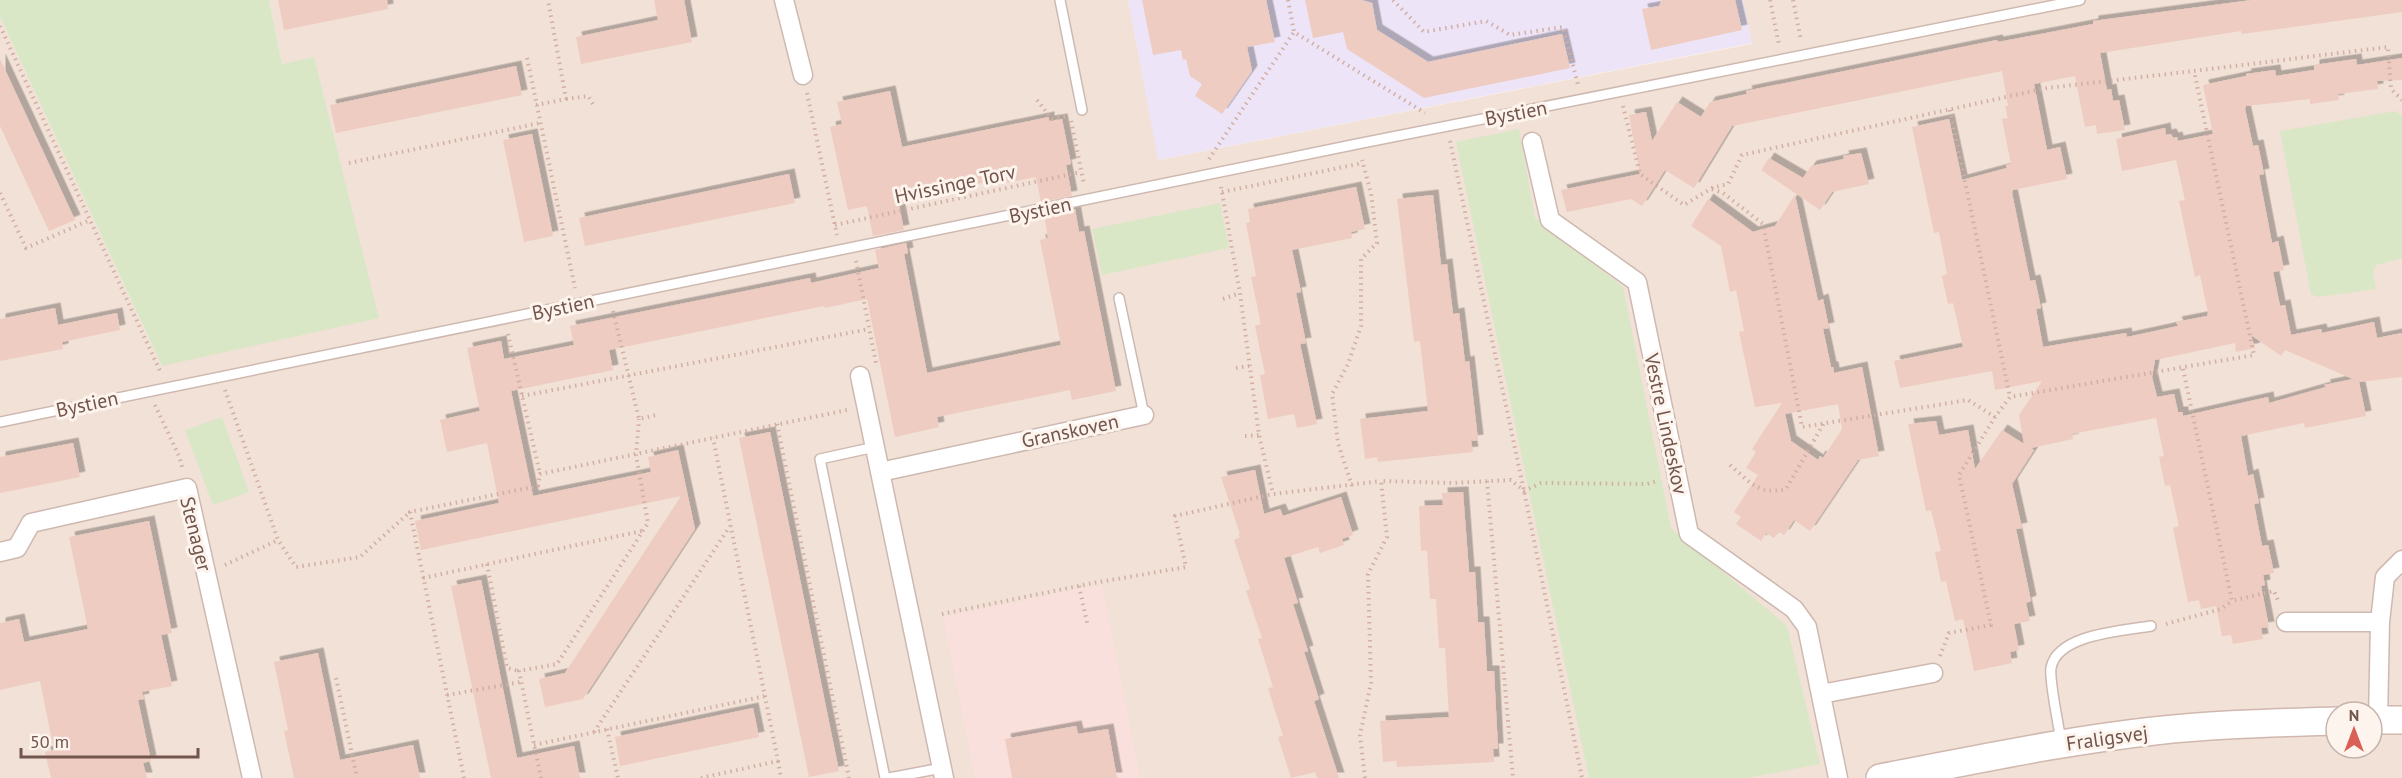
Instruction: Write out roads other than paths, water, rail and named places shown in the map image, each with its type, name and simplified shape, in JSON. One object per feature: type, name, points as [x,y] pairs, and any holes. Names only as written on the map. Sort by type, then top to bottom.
[{"type":"street","points":[[784,0],[803,75]]},
{"type":"street","name":"Vestre Lindeskov","points":[[1532,142],[1550,220],[1637,282],[1689,534],[1794,609],[1808,627],[1838,778]]},
{"type":"street","points":[[860,376],[943,773]]},
{"type":"street","name":"Granskoven","points":[[880,472],[1144,415]]},
{"type":"street","name":"Stenager","points":[[0,552],[17,548],[32,523],[187,488],[252,778]]},
{"type":"street","points":[[2383,700],[2380,622],[2385,577],[2402,560]]},
{"type":"street","points":[[2286,621],[2380,622]]},
{"type":"street","points":[[1821,694],[1933,673]]},
{"type":"street","name":"Fraligsvej","points":[[1880,778],[2061,744],[2154,731],[2254,723],[2324,721]]},
{"type":"lane","points":[[1060,0],[1082,110]]},
{"type":"lane","name":"Bystien","points":[[0,422],[1357,144],[2080,0]]},
{"type":"lane","name":"Granskoven","points":[[1119,298],[1144,415]]},
{"type":"lane","points":[[875,447],[820,459],[887,778],[943,773]]},
{"type":"lane","points":[[2061,744],[2051,669],[2058,652],[2079,639],[2151,626]]}]
